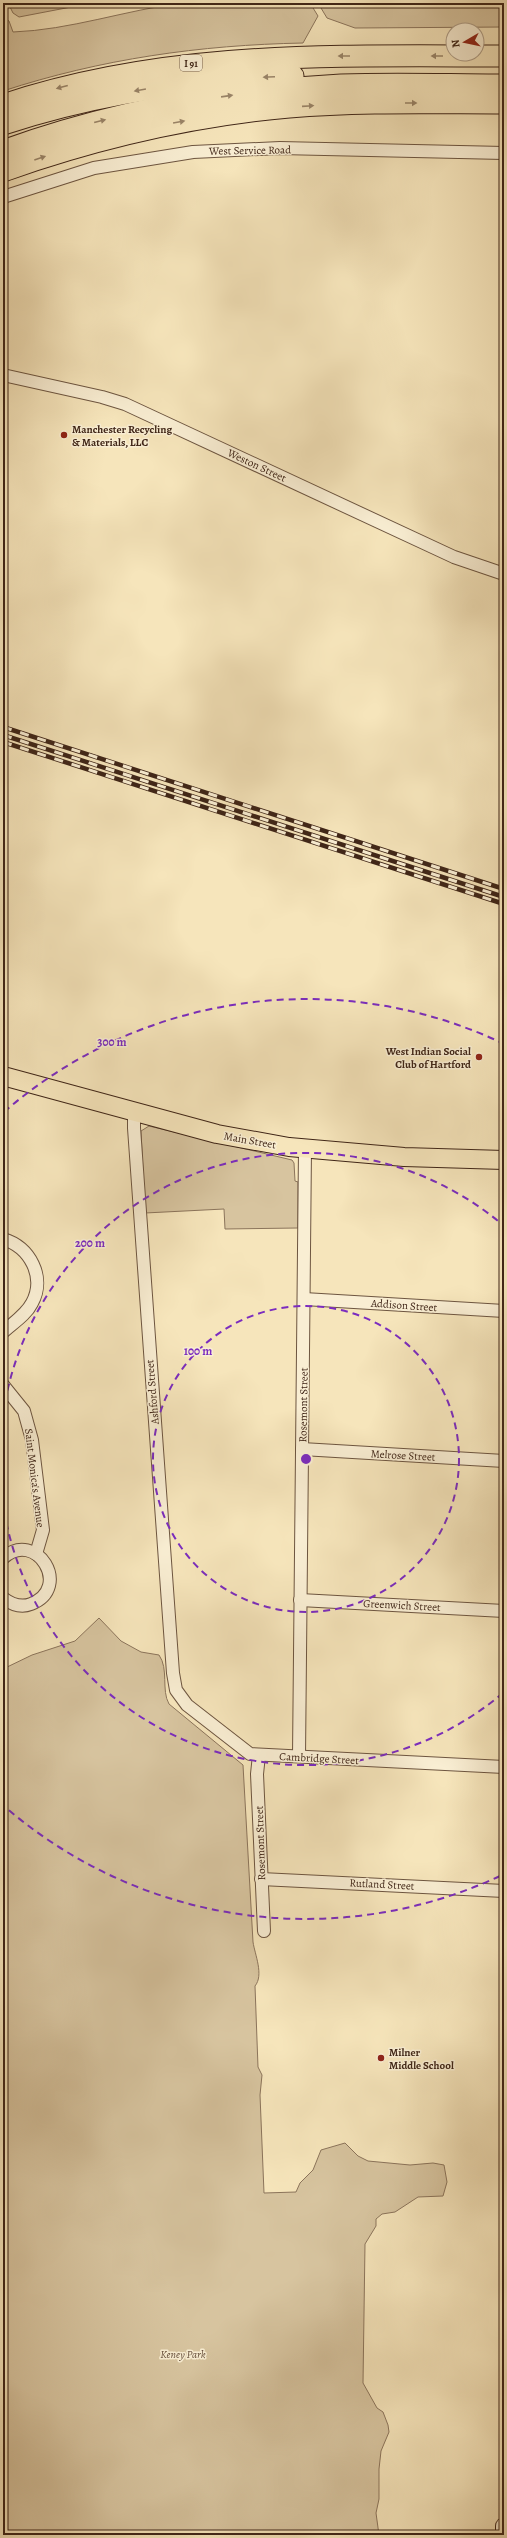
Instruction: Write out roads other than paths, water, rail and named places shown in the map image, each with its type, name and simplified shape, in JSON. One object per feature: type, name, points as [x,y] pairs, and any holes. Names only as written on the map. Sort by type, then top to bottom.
[{"type":"highway","name":"I 91","points":[[3,105],[103,77],[214,61],[295,56],[504,56]]},
{"type":"highway","points":[[3,124],[104,97],[206,81],[302,75],[504,75]]},
{"type":"highway","points":[[3,151],[112,118],[236,95],[341,86],[504,85]]},
{"type":"highway","points":[[3,170],[115,136],[170,124],[242,112],[342,104],[504,103]]},
{"type":"main road","name":"Main Street","points":[[3,1076],[217,1134],[305,1149],[404,1157],[504,1160]]},
{"type":"main road","points":[[504,2526],[504,2535]]},
{"type":"street","name":"West Service Road","points":[[3,197],[94,168],[194,152],[280,148],[504,153]]},
{"type":"street","name":"Weston Street","points":[[3,375],[96,395],[125,404],[454,557],[504,574]]},
{"type":"street","name":"Ashford Street","points":[[134,1111],[173,1673]]},
{"type":"street","name":"Rosemont Street","points":[[299,1756],[305,1149]]},
{"type":"street","points":[[3,1239],[16,1244],[29,1256],[36,1271],[37,1279],[31,1304],[3,1332]]},
{"type":"street","name":"Addison Street","points":[[304,1299],[504,1311]]},
{"type":"street","name":"Saint Monica's Avenue","points":[[3,1385],[24,1412],[32,1440],[43,1530],[36,1554]]},
{"type":"street","name":"Melrose Street","points":[[302,1449],[504,1461]]},
{"type":"street","points":[[3,1558],[13,1552],[21,1550],[36,1554],[48,1568],[48,1587],[44,1596],[28,1605],[18,1605],[3,1598]]},
{"type":"street","name":"Greenwich Street","points":[[300,1600],[504,1611]]},
{"type":"street","name":"Cambridge Street","points":[[173,1673],[176,1690],[187,1705],[243,1750],[259,1755],[504,1767]]},
{"type":"street","name":"Rosemont Street","points":[[259,1755],[261,1879],[264,1931]]},
{"type":"street","name":"Rutland Street","points":[[261,1879],[504,1891]]},
{"type":"railway","points":[[3,727],[504,889]]},
{"type":"railway","points":[[3,735],[504,897]]},
{"type":"railway","points":[[3,742],[504,904]]},
{"type":"place","name":"Manchester Recycling & Materials, LLC","points":[[64,435]]},
{"type":"place","name":"West Indian Social Club of Hartford","points":[[479,1057]]},
{"type":"place","name":"Milner Middle School","points":[[381,2058]]},
{"type":"park label","name":"Keney Park","points":[[183,2354]]}]
